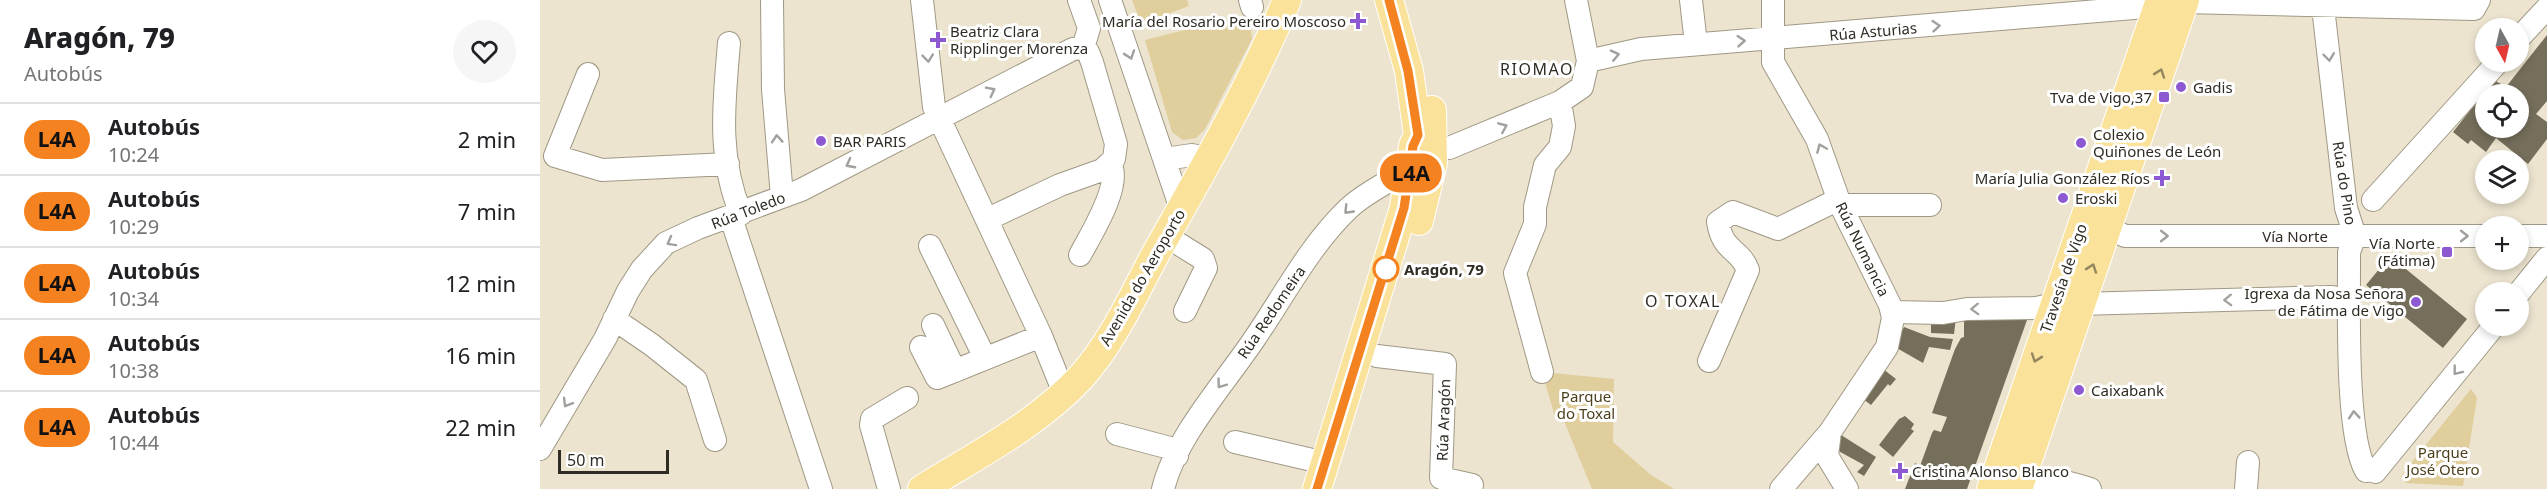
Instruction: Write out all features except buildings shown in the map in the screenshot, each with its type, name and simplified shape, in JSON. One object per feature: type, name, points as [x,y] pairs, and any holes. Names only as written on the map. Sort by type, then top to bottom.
[{"type":"main road","name":"Avenida do Aeroporto","points":[[922,489],[1013,432],[1064,393],[1082,376],[1108,339],[1181,210],[1258,63],[1287,0]]},
{"type":"main road","points":[[1325,480],[1404,208],[1428,149],[1389,0]]},
{"type":"main road","points":[[1325,480],[1377,356],[1426,195],[1431,97],[1407,0]]},
{"type":"main road","name":"Travesía de Vigo","points":[[2023,478],[2096,183],[2172,2]]},
{"type":"main road","name":"Travesía de Vigo","points":[[1991,489],[2067,304],[2107,227],[2172,2]]},
{"type":"street","points":[[772,0],[773,89],[782,197]]},
{"type":"street","points":[[922,0],[931,90],[938,117],[988,219],[1064,393]]},
{"type":"street","points":[[1079,0],[1089,28],[1083,48],[1088,52],[1092,62],[1116,144],[1110,164],[1113,170],[1112,189],[1080,255]]},
{"type":"street","points":[[1110,0],[1181,210]]},
{"type":"street","points":[[1576,0],[1588,61]]},
{"type":"street","points":[[1691,0],[1696,44]]},
{"type":"street","name":"Rúa Numancia","points":[[1773,0],[1773,62],[1817,139],[1840,204],[1892,312],[1892,332],[1887,347],[1830,432],[1781,489]]},
{"type":"street","name":"Rúa Asturias","points":[[1588,61],[1641,49],[2172,2],[2474,9],[2479,0]]},
{"type":"street","name":"Rúa do Pino","points":[[2324,4],[2345,200],[2361,236],[2349,252],[2349,301],[2356,440],[2359,460],[2372,481]]},
{"type":"street","points":[[2529,27],[2547,8]]},
{"type":"street","points":[[729,43],[722,131],[736,216],[821,489]]},
{"type":"street","name":"Rúa Toledo","points":[[540,449],[642,269],[659,250],[698,228],[736,216],[782,197],[1073,49],[1083,48]]},
{"type":"street","name":"Rúa Redomeira","points":[[1163,489],[1177,456],[1204,407],[1254,340],[1299,268],[1346,210],[1365,193],[1397,178],[1428,149],[1560,102],[1582,87],[1588,61]]},
{"type":"street","points":[[2373,200],[2489,72]]},
{"type":"street","points":[[588,74],[555,156],[602,170],[728,164]]},
{"type":"street","points":[[1542,372],[1515,273],[1535,224],[1535,207],[1545,165],[1560,147],[1564,126],[1560,102]]},
{"type":"street","points":[[1167,167],[1192,155],[1202,169]]},
{"type":"street","points":[[988,219],[1110,164]]},
{"type":"street","points":[[2096,183],[2101,193],[2103,219],[2107,227]]},
{"type":"street","points":[[2345,200],[2365,193],[2373,200],[2375,222],[2361,236]]},
{"type":"street","points":[[1709,361],[1748,270],[1744,259],[1730,250],[1721,238],[1719,222],[1733,212],[1779,229],[1833,202],[1930,205]]},
{"type":"street","name":"Vía Norte","points":[[2107,227],[2125,236],[2475,236]]},
{"type":"street","points":[[1166,236],[1203,259],[1206,268],[1185,311]]},
{"type":"street","points":[[2529,236],[2547,236]]},
{"type":"street","points":[[930,246],[985,358]]},
{"type":"street","points":[[2528,282],[2546,262]]},
{"type":"street","points":[[1892,312],[1943,313],[1967,309],[2036,308],[2067,304],[2332,297],[2349,301]]},
{"type":"street","points":[[614,319],[652,345],[696,380],[715,440]]},
{"type":"street","points":[[933,326],[955,371]]},
{"type":"street","points":[[921,347],[937,378],[1041,336]]},
{"type":"street","points":[[2372,481],[2486,336]]},
{"type":"street","name":"Rúa Aragón","points":[[1377,356],[1445,364],[1441,478],[1472,485]]},
{"type":"street","points":[[889,489],[871,425],[872,418],[907,398]]},
{"type":"street","points":[[1830,432],[1827,456],[1847,489]]},
{"type":"street","points":[[1117,434],[1170,448],[1177,456]]},
{"type":"street","points":[[1235,442],[1325,480]]},
{"type":"street","points":[[2246,489],[2248,462]]},
{"type":"street","points":[[2023,478],[2090,489]]},
{"type":"green space","points":[[1132,0],[1187,0],[1189,6],[1141,24]]},
{"type":"green space","points":[[1232,18],[1251,30],[1252,39],[1205,129],[1196,138],[1183,140],[1172,132],[1145,40]]},
{"type":"green space","name":"Parque do Toxal","points":[[1542,372],[1614,379],[1613,442],[1651,475],[1674,489],[1592,489],[1564,421],[1555,417]]},
{"type":"green space","name":"Parque José Otero","points":[[2471,389],[2477,398],[2463,486],[2406,483],[2401,476],[2403,473]]},
{"type":"bus line","name":"L4A","points":[[1317,489],[1404,208],[1413,146],[1418,135],[1408,71],[1389,0]]},
{"type":"place","name":"María del Rosario Pereiro Moscoso","points":[[1358,21]]},
{"type":"place","name":"Beatriz Clara Ripplinger Morenza","points":[[938,40]]},
{"type":"place","name":"Gadis","points":[[2181,87]]},
{"type":"place","name":"Tva de Vigo,37","points":[[2164,97]]},
{"type":"place","name":"BAR PARIS","points":[[821,141]]},
{"type":"place","name":"Colexio Quiñones de León","points":[[2081,143]]},
{"type":"place","name":"María Julia González Ríos","points":[[2162,178]]},
{"type":"place","name":"Eroski","points":[[2063,198]]},
{"type":"place","name":"Vía Norte (Fátima)","points":[[2447,252]]},
{"type":"place","name":"Aragón, 79","points":[[1386,269]]},
{"type":"place","name":"Igrexa da Nosa Señora de Fátima de Vigo","points":[[2416,302]]},
{"type":"place","name":"Caixabank","points":[[2079,390]]},
{"type":"place","name":"Cristina Alonso Blanco","points":[[1900,471]]},
{"type":"district","name":"RIOMAO","points":[[1537,69]]},
{"type":"district","name":"O TOXAL","points":[[1683,301]]}]
